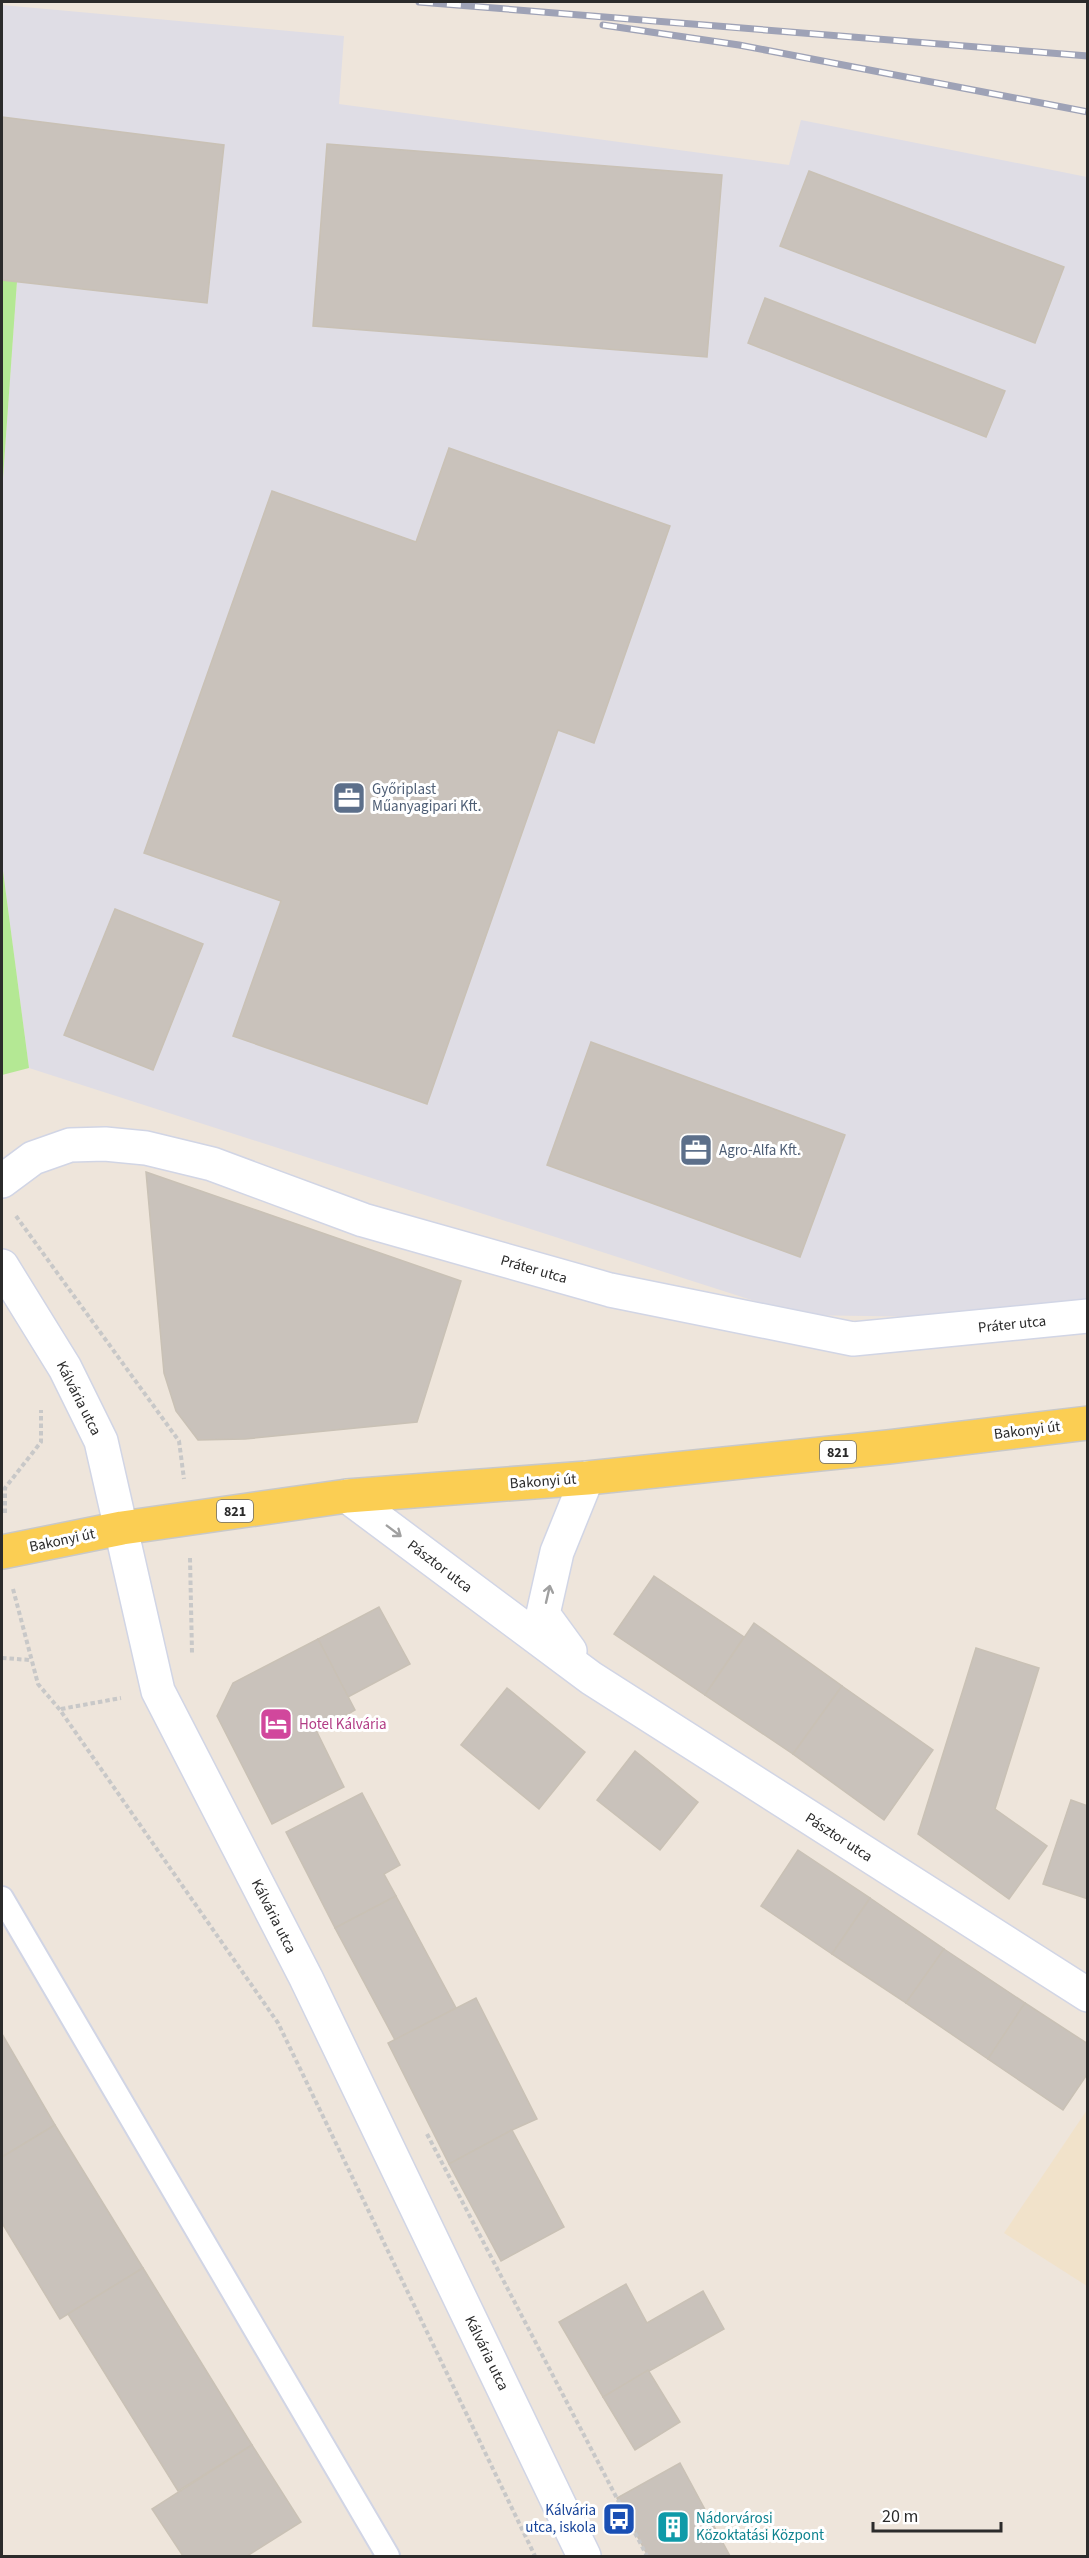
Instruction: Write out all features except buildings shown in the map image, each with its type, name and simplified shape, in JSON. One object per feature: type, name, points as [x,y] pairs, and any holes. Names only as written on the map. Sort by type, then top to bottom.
[{"type":"main road","name":"Bakonyi út","points":[[3,1552],[189,1517],[347,1496],[588,1478],[888,1447],[1088,1423]]},
{"type":"street","name":"Práter utca","points":[[2,1181],[33,1158],[70,1145],[105,1144],[146,1148],[212,1164],[363,1220],[610,1290],[853,1339],[1088,1316]]},
{"type":"street","name":"Kálvária utca","points":[[2,1266],[65,1368],[101,1441],[158,1691],[306,1978],[584,2556]]},
{"type":"street","name":"Pásztor utca","points":[[588,1478],[557,1552],[543,1614],[591,1678]]},
{"type":"street","name":"Pásztor utca","points":[[347,1496],[591,1678],[1088,1995]]},
{"type":"lane","points":[[2,1898],[388,2556]]},
{"type":"path","points":[[23,1224],[179,1441],[189,1517],[192,1658]]},
{"type":"path","points":[[41,1404],[41,1442],[5,1488],[3,1552],[38,1684],[67,1719],[278,2023],[535,2556]]},
{"type":"path","points":[[2,1658],[30,1660]]},
{"type":"path","points":[[422,2124],[647,2556]]},
{"type":"shaded area","points":[[2,5],[344,36],[339,104],[789,165],[801,120],[1087,177],[1087,1302],[1002,1318],[798,1315],[29,1068],[3,871],[2,492],[17,281],[2,280]]},
{"type":"shaded area","points":[[1087,2110],[1087,2286],[1004,2233]]},
{"type":"green space","points":[[2,280],[17,281],[2,492]]},
{"type":"green space","points":[[2,778],[3,871],[29,1068],[2,1075]]},
{"type":"railway","points":[[419,2],[1088,56]]},
{"type":"railway","points":[[603,25],[739,45],[1088,112]]},
{"type":"place","name":"Győriplast Műanyagipari Kft.","points":[[349,798]]},
{"type":"place","name":"Agro-Alfa Kft.","points":[[696,1150]]},
{"type":"place","name":"Hotel Kálvária","points":[[276,1724]]},
{"type":"place","name":"Kálvária utca, iskola","points":[[619,2519]]},
{"type":"place","name":"Nádorvárosi Közoktatási Központ","points":[[673,2527]]}]
